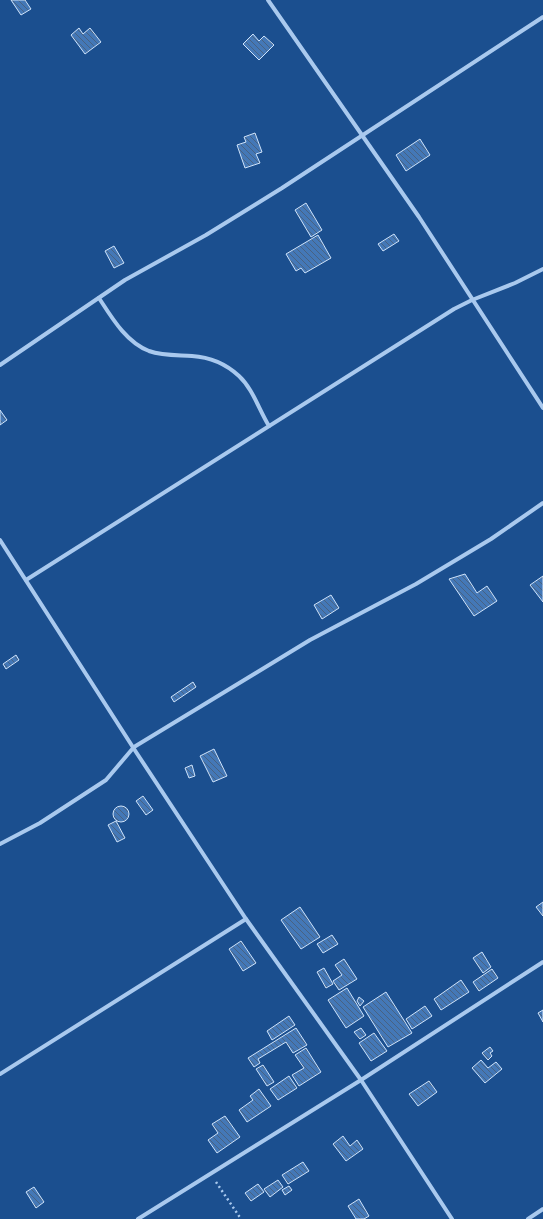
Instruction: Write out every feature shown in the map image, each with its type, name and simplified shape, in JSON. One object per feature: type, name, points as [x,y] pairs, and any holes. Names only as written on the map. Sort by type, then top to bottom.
[{"type":"street","points":[[268,0],[419,217],[543,408]]},
{"type":"street","points":[[0,365],[125,280],[206,236],[282,188],[543,16]]},
{"type":"street","points":[[26,580],[454,309],[472,300],[515,283],[543,269]]},
{"type":"street","points":[[99,298],[117,325],[126,335],[148,351],[169,356],[192,356],[212,360],[235,373],[247,385],[269,426]]},
{"type":"street","points":[[0,844],[40,823],[106,780],[134,747],[310,640],[416,584],[491,539],[543,504]]},
{"type":"street","points":[[0,540],[246,919],[361,1080],[452,1219]]},
{"type":"street","points":[[0,1074],[246,919]]},
{"type":"street","points":[[138,1219],[361,1080],[543,962]]},
{"type":"street","points":[[528,1219],[543,1209]]},
{"type":"path","points":[[210,1174],[241,1219]]},
{"type":"building","points":[[11,0],[25,0],[31,9],[21,15]]},
{"type":"building","points":[[79,28],[83,34],[90,28],[101,42],[85,54],[71,35]]},
{"type":"building","points":[[253,34],[259,41],[264,36],[274,45],[259,60],[243,44]]},
{"type":"building","points":[[255,133],[262,152],[256,154],[260,163],[245,168],[237,145],[246,142],[244,137]]},
{"type":"building","points":[[420,139],[430,155],[406,171],[396,155]]},
{"type":"building","points":[[306,203],[322,230],[311,237],[295,210]]},
{"type":"building","points":[[394,234],[399,241],[383,251],[378,244]]},
{"type":"building","points":[[318,235],[331,258],[305,273],[301,268],[296,271],[286,254]]},
{"type":"building","points":[[114,246],[124,263],[114,268],[105,251]]},
{"type":"building","points":[[0,410],[7,420],[0,425]]},
{"type":"building","points":[[465,574],[477,593],[487,586],[497,601],[474,616],[449,579]]},
{"type":"building","points":[[543,576],[543,602],[530,585]]},
{"type":"building","points":[[331,595],[339,608],[322,619],[314,605]]},
{"type":"building","points":[[16,655],[19,660],[6,669],[3,664]]},
{"type":"building","points":[[193,682],[196,687],[174,702],[171,697]]},
{"type":"building","points":[[214,749],[227,776],[213,782],[200,756]]},
{"type":"building","points":[[192,765],[195,776],[189,778],[185,768]]},
{"type":"building","points":[[143,796],[153,810],[146,815],[136,801]]},
{"type":"building","points":[[121,806],[128,811],[129,814],[124,821],[121,822],[114,817],[113,814],[118,807]]},
{"type":"building","points":[[116,821],[125,838],[117,842],[108,825]]},
{"type":"building","points":[[543,902],[543,916],[536,907]]},
{"type":"building","points":[[300,907],[320,937],[301,949],[281,920]]},
{"type":"building","points":[[332,935],[338,944],[323,953],[317,944]]},
{"type":"building","points":[[241,941],[256,963],[243,971],[229,949]]},
{"type":"building","points":[[482,952],[491,967],[483,973],[473,958]]},
{"type":"building","points":[[344,959],[357,979],[339,990],[333,981],[342,975],[335,965]]},
{"type":"building","points":[[324,968],[333,984],[326,988],[317,972]]},
{"type":"building","points":[[492,969],[498,978],[479,991],[473,982]]},
{"type":"building","points":[[461,980],[469,992],[441,1010],[434,999]]},
{"type":"building","points":[[347,988],[364,1016],[346,1028],[328,1000]]},
{"type":"building","points":[[386,992],[412,1033],[388,1047],[363,1007]]},
{"type":"building","points":[[359,997],[364,1001],[360,1006],[357,1001]]},
{"type":"building","points":[[425,1006],[432,1016],[412,1029],[406,1019]]},
{"type":"building","points":[[543,1010],[543,1022],[538,1013]]},
{"type":"building","points":[[289,1016],[295,1025],[272,1040],[267,1031]]},
{"type":"building","points":[[296,1028],[307,1045],[293,1053],[286,1042],[258,1059],[260,1063],[254,1067],[248,1058]]},
{"type":"building","points":[[361,1028],[366,1035],[360,1039],[354,1032]]},
{"type":"building","points":[[374,1033],[387,1051],[371,1061],[359,1043]]},
{"type":"building","points":[[490,1047],[493,1051],[490,1053],[492,1056],[488,1060],[482,1053]]},
{"type":"building","points":[[306,1048],[321,1072],[299,1086],[292,1075],[304,1068],[295,1055]]},
{"type":"building","points":[[481,1060],[488,1068],[496,1062],[502,1069],[485,1083],[472,1068]]},
{"type":"building","points":[[263,1065],[274,1082],[267,1086],[256,1069]]},
{"type":"building","points":[[289,1076],[297,1088],[278,1100],[270,1089]]},
{"type":"building","points":[[429,1081],[437,1092],[418,1106],[409,1094]]},
{"type":"building","points":[[259,1089],[271,1106],[247,1122],[239,1110],[253,1100],[250,1096]]},
{"type":"building","points":[[225,1116],[240,1137],[217,1153],[208,1140],[218,1133],[212,1124]]},
{"type":"building","points":[[343,1136],[350,1146],[357,1140],[363,1149],[346,1161],[333,1144]]},
{"type":"building","points":[[303,1162],[309,1171],[288,1184],[282,1175]]},
{"type":"building","points":[[278,1180],[283,1187],[270,1197],[264,1189]]},
{"type":"building","points":[[258,1184],[264,1192],[251,1201],[245,1193]]},
{"type":"building","points":[[289,1186],[292,1190],[285,1195],[282,1190]]},
{"type":"building","points":[[34,1187],[44,1202],[36,1208],[26,1192]]},
{"type":"building","points":[[359,1199],[369,1216],[364,1219],[356,1219],[348,1206]]}]
